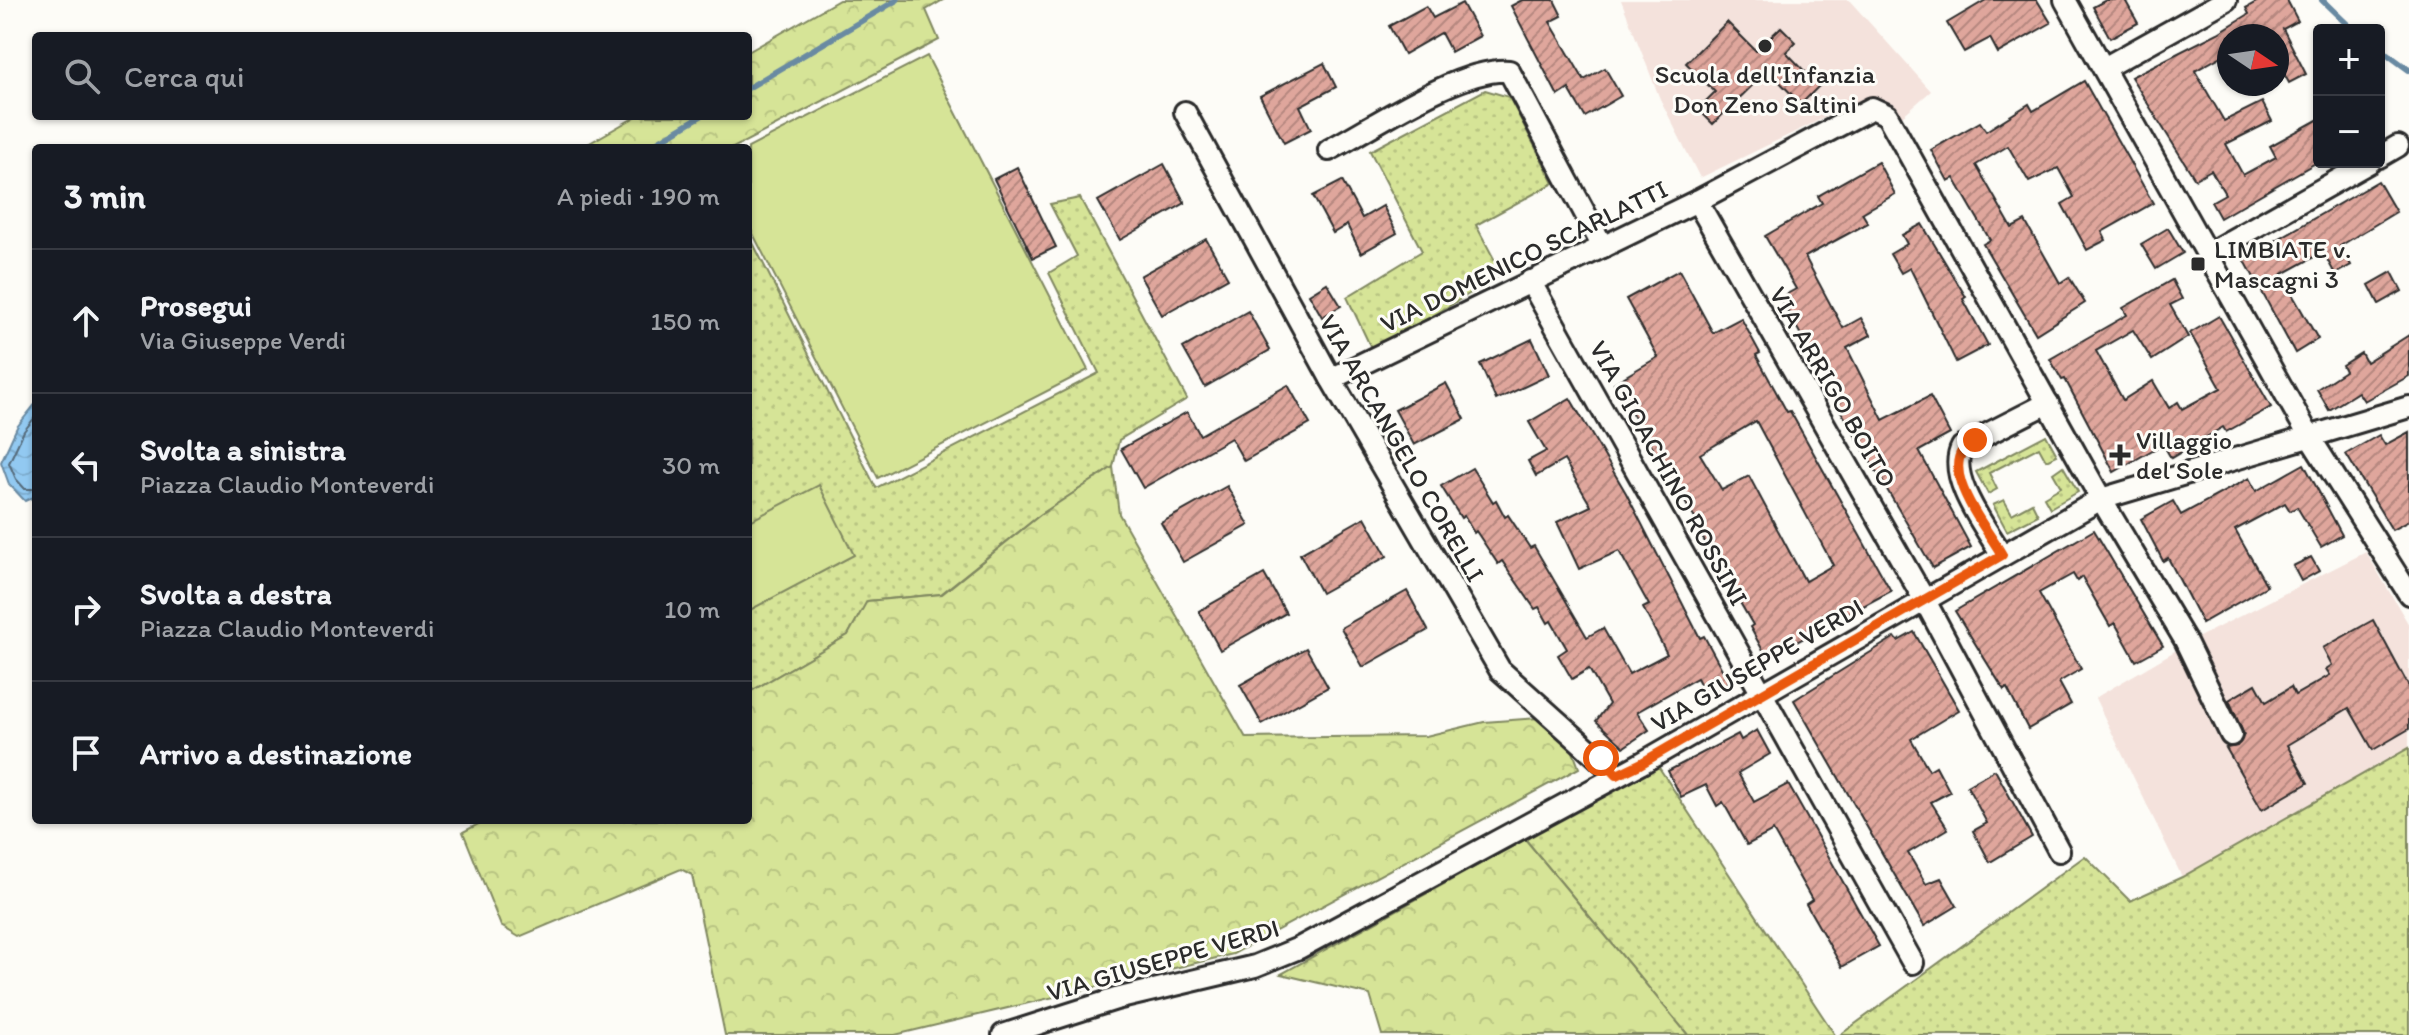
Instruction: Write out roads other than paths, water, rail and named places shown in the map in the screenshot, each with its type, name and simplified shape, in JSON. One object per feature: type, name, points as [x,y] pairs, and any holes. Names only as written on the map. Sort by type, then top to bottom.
[{"type":"street","points":[[2065,0],[2309,436],[2409,594]]},
{"type":"street","points":[[2104,68],[2226,0]]},
{"type":"street","points":[[1329,150],[1465,77],[1491,69],[1509,71],[1603,247]]},
{"type":"street","name":"VIA DOMENICO SCARLATTI","points":[[1331,379],[1697,201],[1872,108],[1887,115],[2048,403]]},
{"type":"street","name":"VIA ARCANGELO CORELLI","points":[[1185,112],[1331,379],[1500,670],[1617,775]]},
{"type":"street","points":[[2385,154],[2398,146]]},
{"type":"street","points":[[2209,253],[2359,168]]},
{"type":"street","name":"VIA ARRIGO BOITO","points":[[1697,201],[1924,599],[2059,851]]},
{"type":"street","name":"VIA GIOACHINO ROSSINI","points":[[1530,281],[1913,963]]},
{"type":"street","points":[[2002,555],[1956,476],[1957,456],[1962,447],[2048,403],[2185,640],[2231,735]]},
{"type":"street","name":"VIA GIUSEPPE VERDI","points":[[1003,1035],[1116,999],[1255,966],[1299,948],[1617,775],[2101,499],[2409,407]]},
{"type":"water","points":[[32,408],[32,498],[25,501],[9,484],[1,462],[17,427]]},
{"type":"waterway","points":[[752,86],[897,0]]},
{"type":"waterway","points":[[2322,0],[2347,24]]},
{"type":"waterway","points":[[2385,52],[2409,70]]},
{"type":"waterway","points":[[654,144],[694,120]]},
{"type":"place","name":"Scuola dell'Infanzia Don Zeno Saltini","points":[[1765,46]]},
{"type":"place","name":"LIMBIATE v. Mascagni 3","points":[[2198,264]]},
{"type":"place","name":"Villaggio del Sole","points":[[2120,455]]}]
